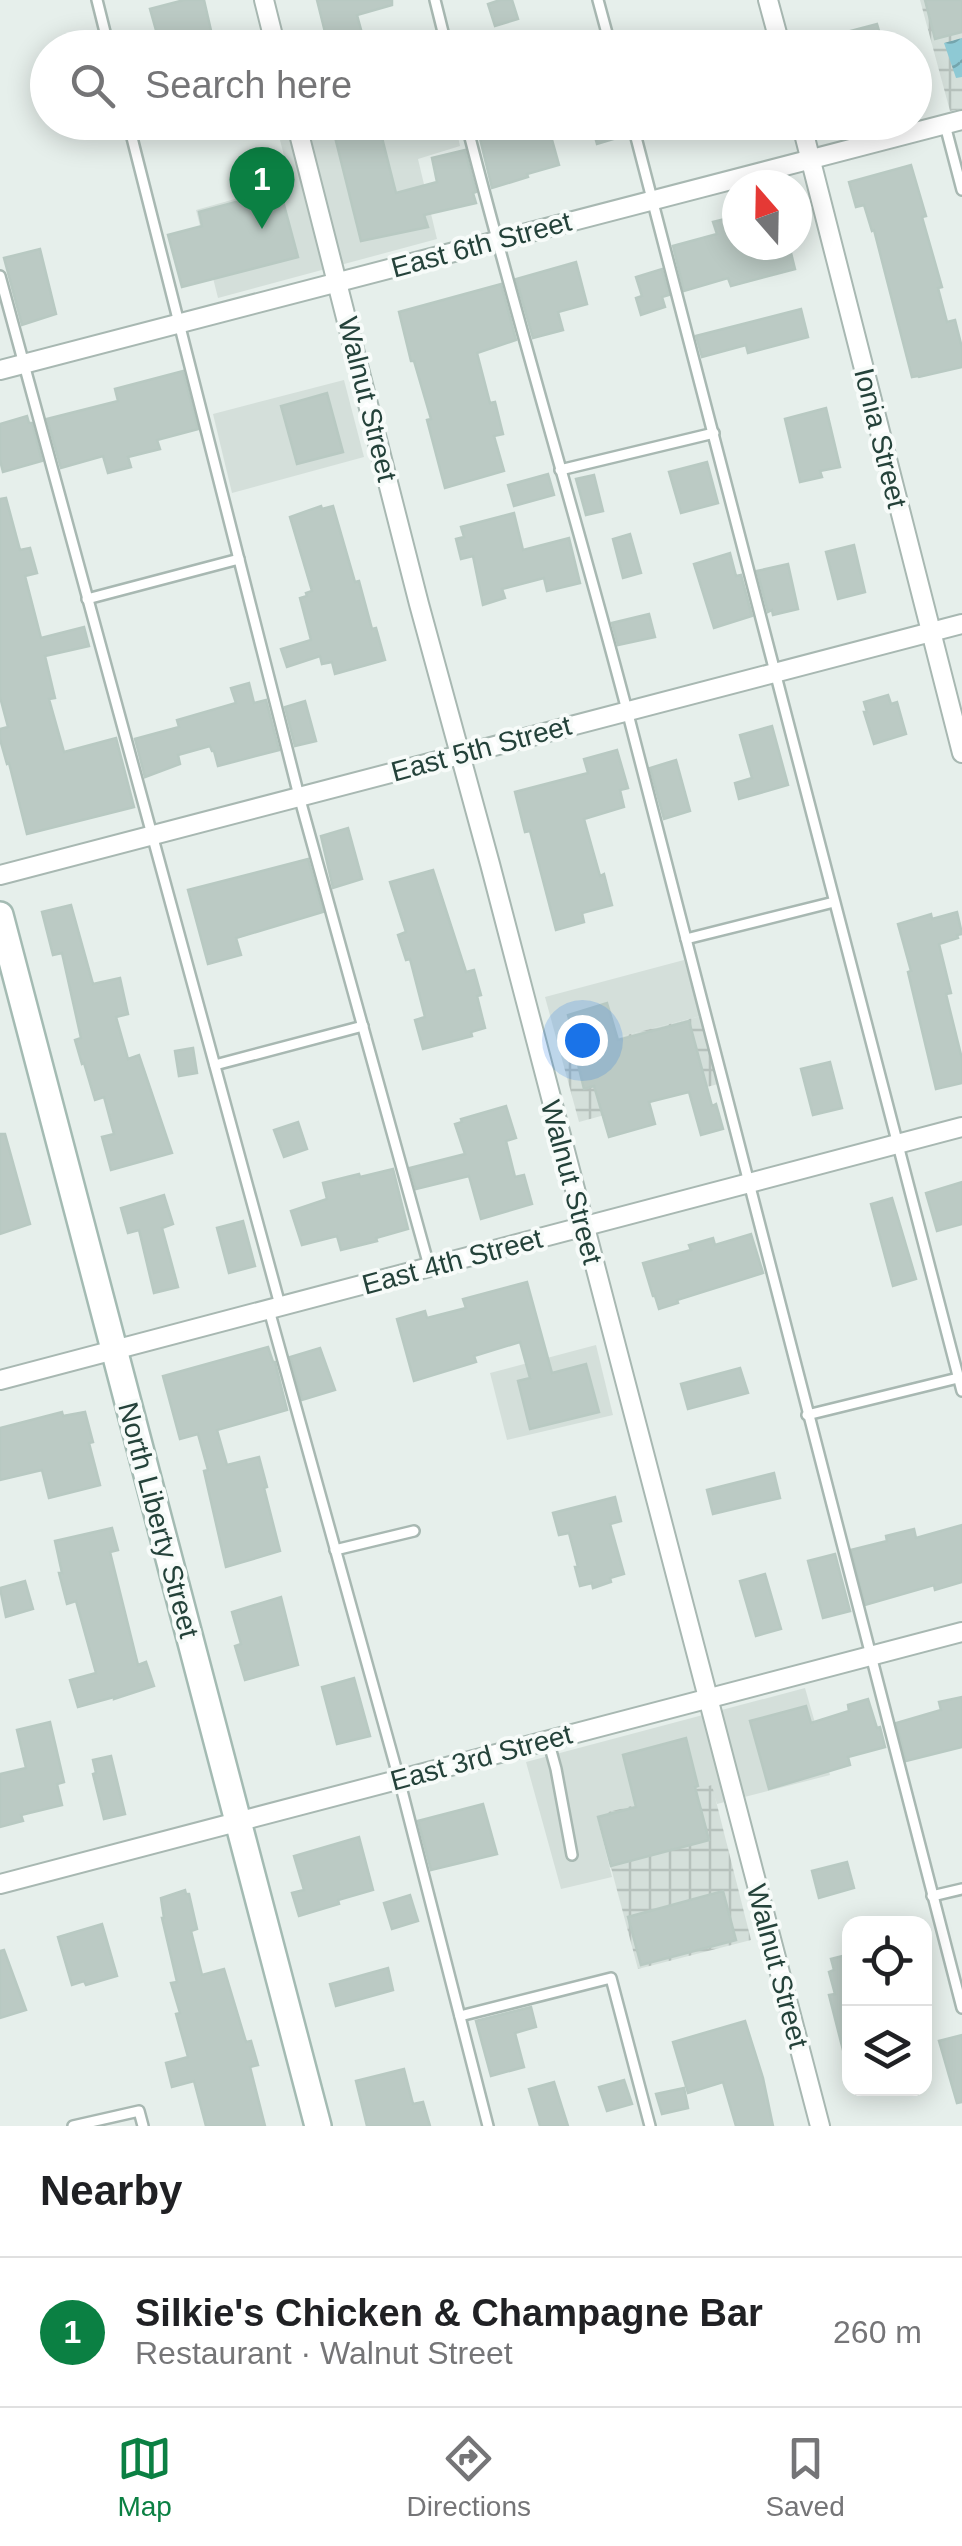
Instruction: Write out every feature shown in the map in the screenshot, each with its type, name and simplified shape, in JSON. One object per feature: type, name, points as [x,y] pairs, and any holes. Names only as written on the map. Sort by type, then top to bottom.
[{"type":"street","points":[[264,0],[272,30]]},
{"type":"street","points":[[768,0],[776,30]]},
{"type":"street","name":"Walnut Street","points":[[301,140],[820,2126]]},
{"type":"street","name":"Ionia Street","points":[[805,140],[962,752]]},
{"type":"street","name":"East 6th Street","points":[[0,370],[882,140]]},
{"type":"street","name":"East 5th Street","points":[[0,875],[962,624]]},
{"type":"street","name":"North Liberty Street","points":[[0,915],[318,2126]]},
{"type":"street","name":"East 4th Street","points":[[0,1380],[962,1127]]},
{"type":"street","name":"East 3rd Street","points":[[0,1884],[962,1632]]},
{"type":"lane","points":[[97,0],[104,30]]},
{"type":"lane","points":[[434,0],[442,30]]},
{"type":"lane","points":[[598,0],[606,30]]},
{"type":"lane","points":[[953,122],[962,190]]},
{"type":"lane","points":[[133,140],[299,796],[430,1267]]},
{"type":"lane","points":[[471,140],[627,711],[962,2008]]},
{"type":"lane","points":[[637,140],[962,1391]]},
{"type":"lane","points":[[0,276],[214,1065],[335,1550],[488,2126]]},
{"type":"lane","points":[[560,470],[714,433]]},
{"type":"lane","points":[[87,599],[239,559]]},
{"type":"lane","points":[[686,939],[834,902]]},
{"type":"lane","points":[[214,1065],[363,1026]]},
{"type":"lane","points":[[807,1414],[958,1378]]},
{"type":"lane","points":[[335,1550],[414,1531]]},
{"type":"lane","points":[[548,1740],[572,1854]]},
{"type":"lane","points":[[932,1896],[962,1889]]},
{"type":"lane","points":[[460,2016],[611,1978],[650,2126]]},
{"type":"lane","points":[[74,2126],[138,2110],[143,2126]]},
{"type":"shaded area","points":[[920,0],[962,0],[962,109],[950,111],[932,44],[932,30],[928,30]]},
{"type":"shaded area","points":[[280,140],[459,140],[460,146],[418,159],[437,239],[218,298],[196,210],[291,183]]},
{"type":"shaded area","points":[[344,380],[364,457],[232,493],[213,414]]},
{"type":"shaded area","points":[[684,960],[701,1016],[560,1052],[545,997]]},
{"type":"shaded area","points":[[701,1016],[718,1084],[579,1122],[560,1052]]},
{"type":"shaded area","points":[[596,1345],[613,1415],[507,1440],[490,1373]]},
{"type":"shaded area","points":[[805,1688],[830,1775],[717,1804],[711,1786],[597,1816],[612,1877],[561,1889],[526,1762]]},
{"type":"shaded area","points":[[712,1785],[751,1940],[638,1969],[597,1815]]},
{"type":"water","points":[[962,38],[962,77],[956,78],[944,43]]},
{"type":"building","points":[[184,0],[204,0],[211,30],[156,30],[150,9]]},
{"type":"building","points":[[317,0],[392,0],[392,5],[357,15],[361,30],[324,30]]},
{"type":"building","points":[[512,0],[518,19],[495,26],[488,4]]},
{"type":"building","points":[[925,0],[962,0],[962,32],[935,39]]},
{"type":"building","points":[[877,24],[879,30],[854,30]]},
{"type":"building","points":[[336,140],[383,140],[396,193],[437,182],[432,158],[465,150],[476,203],[424,215],[428,227],[361,241]]},
{"type":"building","points":[[480,140],[552,140],[559,165],[492,188]]},
{"type":"building","points":[[911,165],[926,216],[922,217],[942,287],[938,288],[947,322],[955,320],[962,348],[962,367],[919,377],[912,377],[874,230],[864,205],[856,207],[849,182]]},
{"type":"building","points":[[280,190],[298,257],[182,287],[168,235],[202,226],[199,212]]},
{"type":"building","points":[[722,220],[722,260],[793,260],[795,269],[731,286],[728,278],[684,291],[673,246],[717,234],[713,222]]},
{"type":"building","points":[[40,249],[56,314],[22,325],[4,258]]},
{"type":"building","points":[[576,262],[587,304],[558,312],[563,330],[533,338],[516,279]]},
{"type":"building","points":[[662,269],[669,295],[662,297],[665,307],[641,315],[636,298],[642,296],[636,277]]},
{"type":"building","points":[[501,284],[516,340],[477,353],[503,434],[494,436],[504,471],[445,488],[427,420],[431,419],[399,312]]},
{"type":"building","points":[[801,309],[808,337],[748,353],[746,345],[702,357],[696,336]]},
{"type":"building","points":[[183,371],[198,429],[157,440],[160,449],[128,457],[131,467],[108,473],[103,456],[61,468],[47,419],[118,401],[115,389]]},
{"type":"building","points":[[327,393],[343,452],[297,464],[281,406]]},
{"type":"building","points":[[826,408],[840,467],[820,471],[822,477],[800,482],[785,419]]},
{"type":"building","points":[[27,416],[42,461],[3,472],[0,424]]},
{"type":"building","points":[[707,462],[718,503],[681,513],[669,472]]},
{"type":"building","points":[[548,474],[554,495],[514,506],[508,485]]},
{"type":"building","points":[[594,475],[603,511],[586,515],[576,479]]},
{"type":"building","points":[[6,498],[20,550],[30,548],[37,573],[25,576],[41,638],[84,627],[89,646],[45,656],[55,698],[49,699],[64,752],[116,738],[134,807],[27,834],[0,739],[0,729],[8,727],[0,697],[0,499]]},
{"type":"building","points":[[333,506],[355,582],[359,581],[385,660],[335,674],[332,662],[322,664],[320,656],[287,667],[281,649],[311,640],[300,598],[312,591],[290,517]]},
{"type":"building","points":[[514,513],[523,550],[569,538],[580,583],[547,591],[544,578],[502,589],[505,598],[483,605],[473,556],[461,559],[456,539],[464,537],[461,527]]},
{"type":"building","points":[[630,534],[641,573],[623,578],[613,539]]},
{"type":"building","points":[[854,545],[865,592],[838,599],[826,552]]},
{"type":"building","points":[[730,553],[736,576],[741,575],[752,616],[714,628],[694,564]]},
{"type":"building","points":[[788,564],[798,609],[773,615],[772,610],[768,612],[757,571]]},
{"type":"building","points":[[649,614],[655,637],[618,645],[612,623]]},
{"type":"building","points":[[249,683],[254,703],[266,700],[279,750],[218,766],[210,746],[178,755],[180,764],[145,777],[135,739],[179,727],[177,720],[236,703],[231,688]]},
{"type":"building","points":[[888,695],[891,704],[897,702],[906,734],[874,744],[864,702]]},
{"type":"building","points":[[305,701],[316,741],[295,746],[285,707]]},
{"type":"building","points":[[772,726],[788,785],[739,799],[735,783],[752,778],[740,735]]},
{"type":"building","points":[[617,750],[628,788],[620,790],[624,807],[584,819],[612,905],[582,913],[584,922],[556,930],[530,831],[525,832],[515,792],[588,773],[584,759]]},
{"type":"building","points":[[676,760],[690,811],[664,819],[650,768]]},
{"type":"building","points":[[348,828],[362,879],[333,888],[321,836]]},
{"type":"building","points":[[308,859],[323,912],[236,938],[241,955],[208,964],[188,890]]},
{"type":"building","points":[[433,870],[466,972],[474,970],[485,1028],[471,1032],[472,1036],[423,1049],[415,1020],[425,1017],[410,959],[406,960],[398,935],[406,932],[390,882]]},
{"type":"building","points":[[71,905],[93,984],[120,978],[128,1014],[116,1017],[128,1059],[139,1055],[172,1153],[111,1170],[102,1137],[114,1134],[104,1097],[95,1100],[82,1064],[75,1040],[81,1038],[62,953],[53,955],[42,912]]},
{"type":"building","points":[[957,912],[962,934],[939,944],[962,1059],[962,1083],[936,1089],[898,924],[931,914],[932,919]]},
{"type":"building","points":[[607,1003],[618,1040],[689,1021],[712,1106],[716,1104],[723,1129],[701,1135],[689,1092],[649,1102],[655,1124],[609,1137],[594,1086],[584,1089],[568,1015]]},
{"type":"building","points":[[193,1048],[197,1073],[179,1076],[175,1051]]},
{"type":"building","points":[[830,1062],[842,1108],[813,1115],[801,1069]]},
{"type":"building","points":[[506,1106],[516,1138],[506,1141],[515,1177],[524,1175],[532,1204],[481,1219],[469,1176],[416,1189],[410,1168],[465,1154],[455,1124]]},
{"type":"building","points":[[298,1122],[307,1149],[284,1157],[274,1130]]},
{"type":"building","points":[[0,1134],[5,1134],[30,1224],[0,1234]]},
{"type":"building","points":[[393,1169],[408,1229],[341,1250],[337,1236],[302,1245],[291,1211],[327,1199],[323,1183]]},
{"type":"building","points":[[962,1182],[962,1224],[937,1231],[926,1193]]},
{"type":"building","points":[[164,1195],[173,1224],[162,1228],[178,1287],[154,1293],[139,1230],[128,1233],[121,1208]]},
{"type":"building","points":[[892,1198],[916,1279],[893,1286],[871,1204]]},
{"type":"building","points":[[243,1221],[255,1266],[229,1273],[217,1228]]},
{"type":"building","points":[[751,1234],[763,1273],[659,1309],[643,1263],[691,1250],[689,1245],[713,1238],[715,1245]]},
{"type":"building","points":[[527,1282],[552,1373],[586,1364],[599,1412],[530,1429],[518,1381],[530,1378],[520,1342],[474,1356],[476,1362],[414,1381],[397,1319],[425,1311],[427,1318],[466,1308],[463,1299]]},
{"type":"building","points":[[268,1347],[287,1410],[217,1430],[227,1465],[259,1457],[280,1551],[226,1567],[198,1434],[180,1439],[163,1376]]},
{"type":"building","points":[[320,1348],[335,1390],[302,1400],[290,1357]]},
{"type":"building","points":[[740,1368],[748,1393],[688,1409],[681,1384]]},
{"type":"building","points":[[62,1412],[63,1416],[85,1412],[100,1485],[49,1498],[42,1470],[0,1480],[0,1428]]},
{"type":"building","points":[[774,1473],[780,1498],[713,1514],[707,1490]]},
{"type":"building","points":[[615,1497],[621,1521],[610,1524],[624,1574],[593,1588],[592,1583],[580,1586],[569,1533],[559,1535],[553,1513]]},
{"type":"building","points":[[962,1525],[962,1582],[935,1590],[934,1585],[865,1605],[851,1550],[914,1529],[916,1538]]},
{"type":"building","points":[[112,1528],[118,1550],[110,1552],[138,1665],[146,1662],[154,1686],[78,1707],[70,1680],[96,1673],[76,1601],[67,1604],[55,1541]]},
{"type":"building","points":[[835,1554],[850,1611],[823,1618],[808,1561]]},
{"type":"building","points":[[765,1574],[781,1629],[756,1636],[740,1581]]},
{"type":"building","points":[[25,1581],[33,1609],[6,1617],[0,1588]]},
{"type":"building","points":[[281,1597],[298,1665],[245,1680],[235,1646],[241,1644],[232,1612]]},
{"type":"building","points":[[354,1678],[370,1736],[337,1744],[322,1687]]},
{"type":"building","points":[[962,1697],[962,1747],[906,1761],[896,1723],[941,1710],[939,1702]]},
{"type":"building","points":[[868,1699],[885,1747],[848,1757],[850,1765],[769,1789],[750,1721],[806,1706],[811,1723],[849,1711],[848,1705]]},
{"type":"building","points":[[50,1722],[64,1782],[57,1784],[62,1805],[21,1815],[23,1821],[0,1827],[0,1774],[26,1768],[17,1730]]},
{"type":"building","points":[[686,1738],[709,1840],[611,1866],[598,1817],[636,1807],[623,1755]]},
{"type":"building","points":[[111,1756],[125,1814],[104,1819],[93,1760]]},
{"type":"building","points":[[483,1804],[497,1854],[431,1870],[418,1821]]},
{"type":"building","points":[[359,1837],[373,1890],[299,1916],[292,1893],[304,1890],[294,1856]]},
{"type":"building","points":[[847,1862],[854,1888],[819,1898],[812,1871]]},
{"type":"building","points":[[185,1890],[197,1929],[191,1931],[202,1975],[224,1969],[246,2042],[251,2041],[258,2065],[250,2067],[265,2126],[206,2126],[194,2081],[172,2087],[166,2063],[188,2057],[176,2014],[180,2013],[171,1983],[177,1982],[161,1898]]},
{"type":"building","points":[[723,1891],[736,1940],[641,1965],[628,1917]]},
{"type":"building","points":[[410,1895],[418,1921],[392,1929],[384,1903]]},
{"type":"building","points":[[102,1924],[117,1976],[72,1985],[58,1937]]},
{"type":"building","points":[[4,1950],[26,2010],[0,2018],[0,1951]]},
{"type":"building","points":[[842,1956],[842,2046],[829,1995],[835,1994],[829,1972],[834,1970],[831,1959]]},
{"type":"building","points":[[388,1968],[393,1990],[336,2006],[330,1984]]},
{"type":"building","points":[[531,2007],[536,2027],[515,2033],[524,2067],[491,2076],[476,2021]]},
{"type":"building","points":[[745,2021],[773,2126],[736,2126],[723,2082],[688,2093],[673,2042]]},
{"type":"building","points":[[962,2035],[962,2102],[957,2103],[939,2041]]},
{"type":"building","points":[[404,2069],[413,2104],[423,2102],[430,2126],[367,2126],[356,2081]]},
{"type":"building","points":[[624,2080],[632,2104],[607,2111],[599,2087]]},
{"type":"building","points":[[554,2082],[568,2126],[540,2126],[529,2089]]},
{"type":"building","points":[[684,2088],[688,2108],[662,2114],[656,2094]]},
{"type":"place","name":"Silkie's Chicken & Champagne Bar","points":[[262,229]]}]
